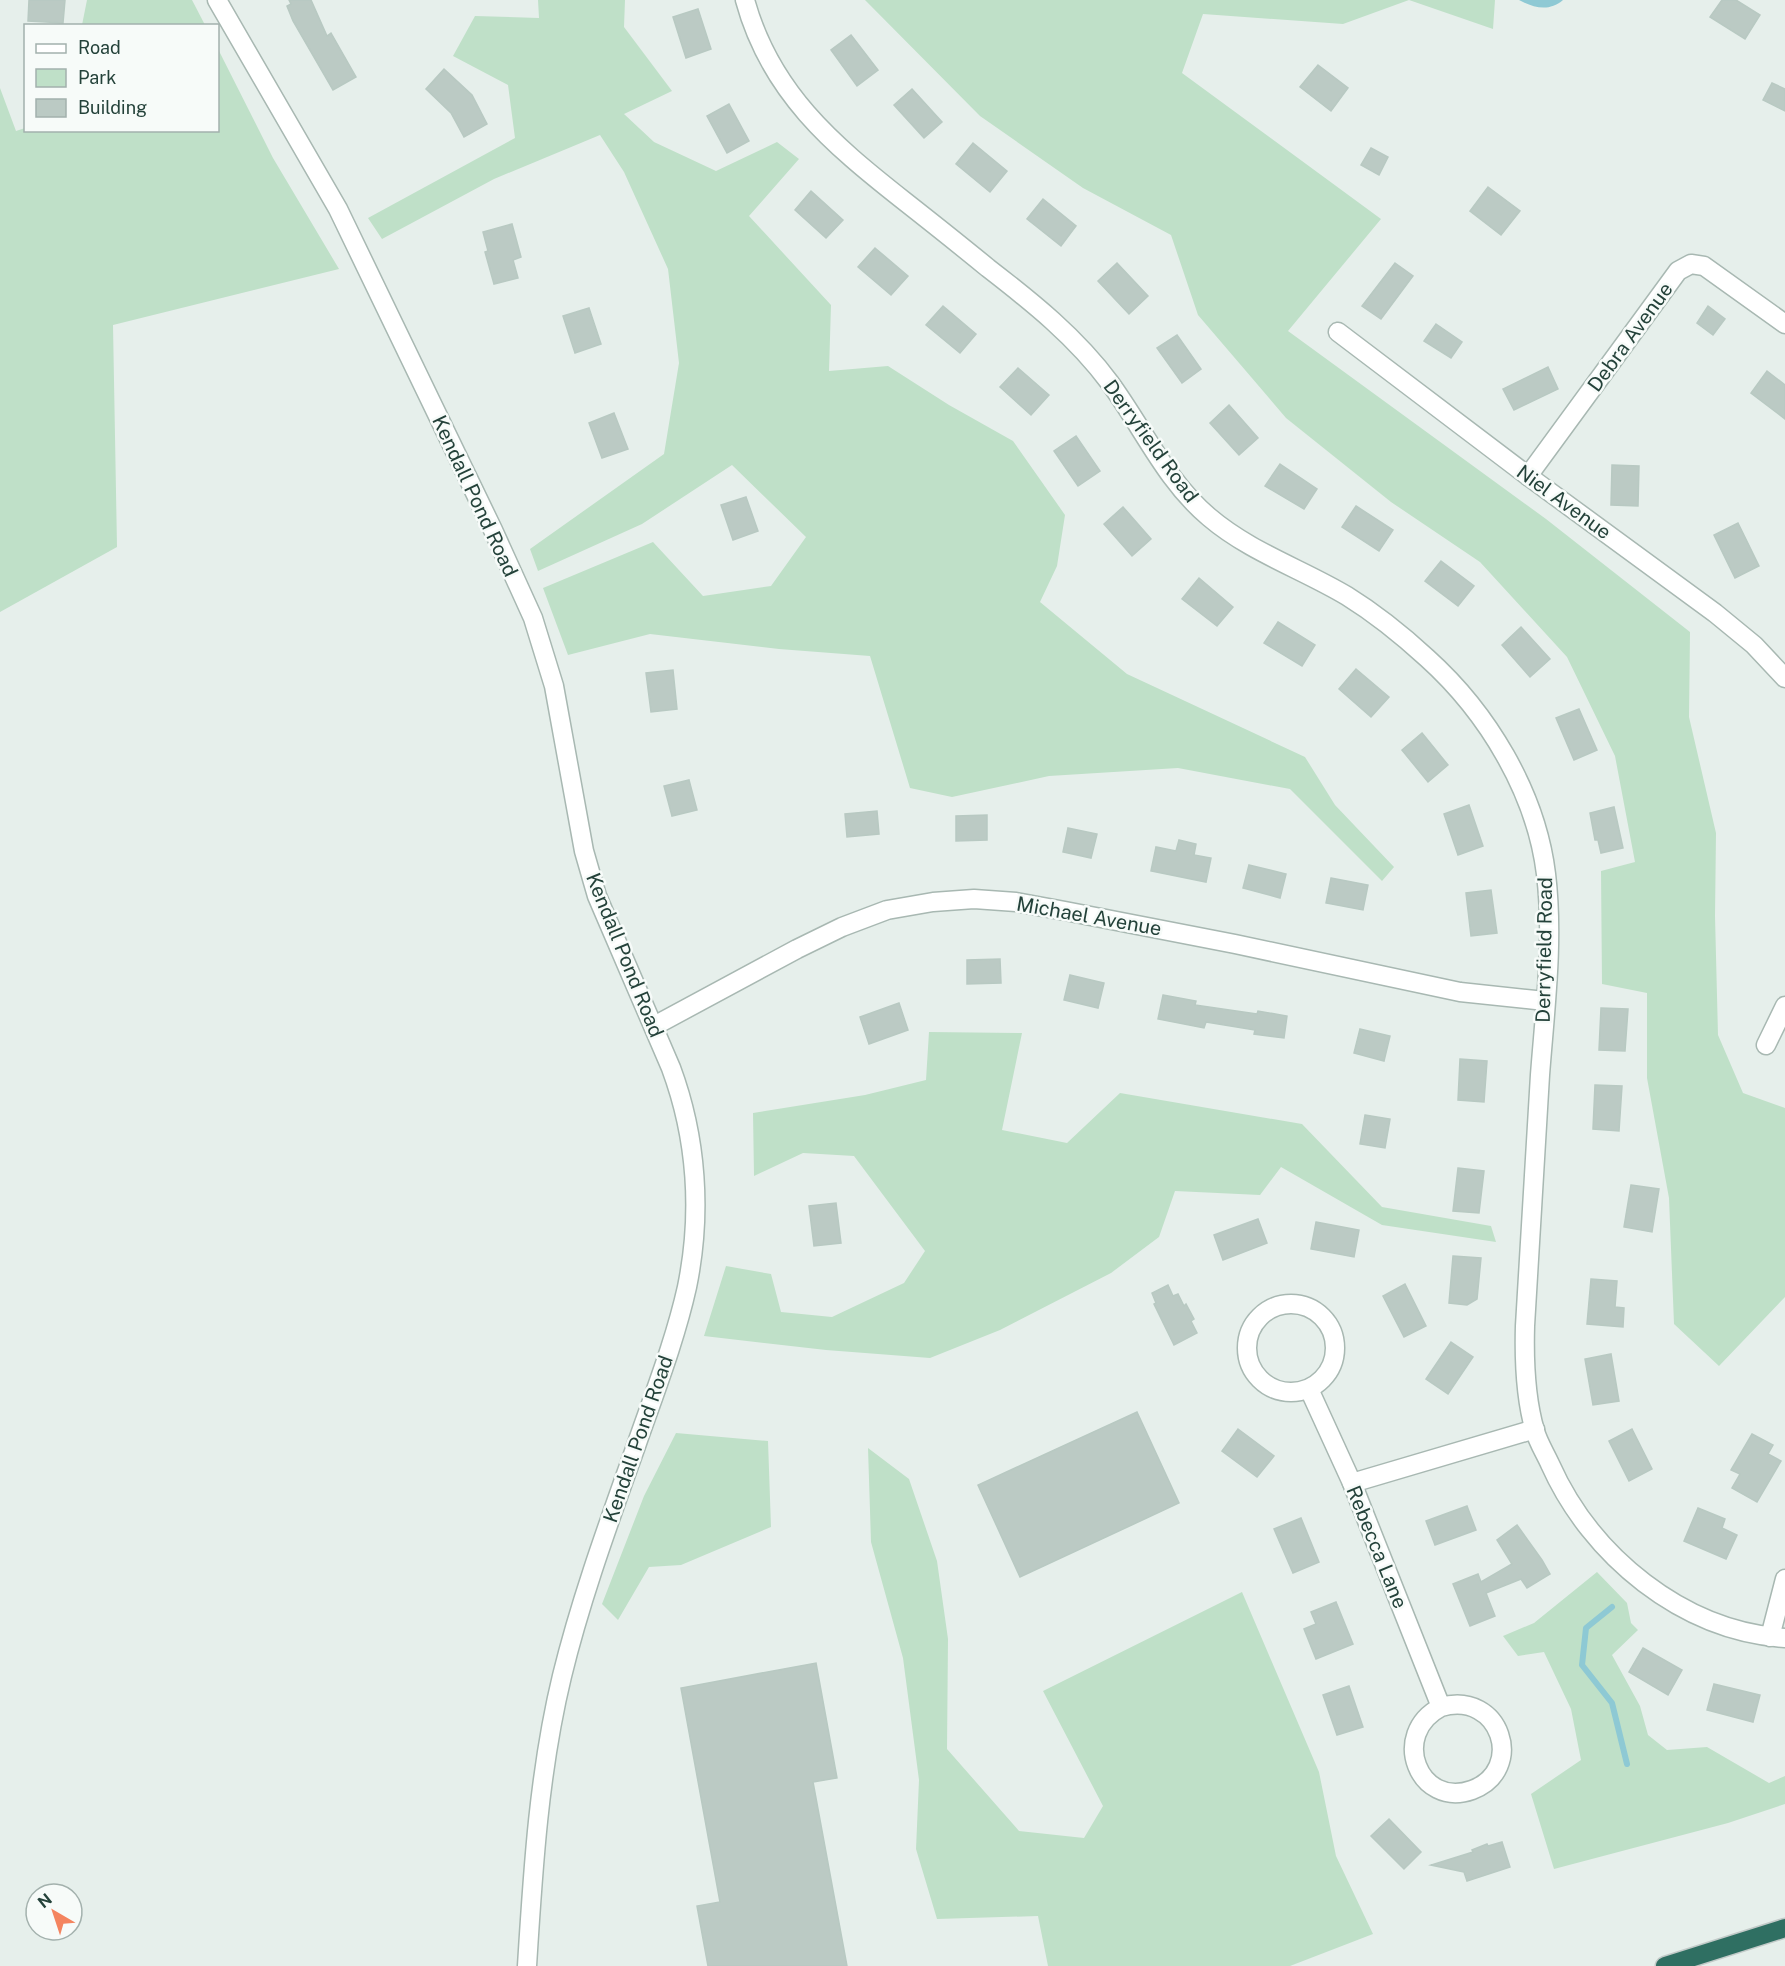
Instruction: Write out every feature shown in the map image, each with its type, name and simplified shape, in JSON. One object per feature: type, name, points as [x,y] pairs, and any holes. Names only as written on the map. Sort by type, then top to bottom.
[{"type":"highway","points":[[1665,1966],[1785,1928]]},
{"type":"street","name":"Kendall Pond Road","points":[[217,0],[338,209],[533,618],[554,686],[584,851],[597,896],[654,1026],[682,1097],[690,1132],[695,1210],[687,1288],[676,1327],[584,1597],[562,1677],[538,1818],[527,1966]]},
{"type":"street","name":"Derryfield Road","points":[[745,0],[758,37],[773,67],[791,94],[824,134],[856,163],[1059,326],[1096,365],[1162,463],[1198,507],[1226,531],[1347,596],[1373,614],[1444,674],[1474,708],[1503,752],[1518,780],[1540,842],[1546,873],[1548,906],[1548,950],[1525,1326],[1526,1375],[1535,1429],[1556,1477],[1580,1518],[1597,1540],[1619,1562],[1661,1593],[1694,1613],[1728,1627],[1778,1638]]},
{"type":"street","name":"Debra Avenue","points":[[1528,476],[1678,271],[1691,264],[1704,266],[1785,324]]},
{"type":"street","name":"Niel Avenue","points":[[1338,332],[1528,476],[1715,613],[1754,645],[1785,678]]},
{"type":"street","name":"Michael Avenue","points":[[654,1026],[842,927],[887,910],[933,902],[974,899],[1016,902],[1065,911],[1235,944],[1460,992],[1545,1001]]},
{"type":"street","points":[[1766,1045],[1785,1006]]},
{"type":"street","points":[[1292,1304],[1310,1307],[1325,1318],[1334,1334],[1336,1353],[1334,1362],[1324,1378],[1309,1389],[1292,1392],[1275,1389],[1260,1380],[1251,1366],[1247,1349],[1250,1332],[1259,1317],[1273,1307],[1292,1304]]},
{"type":"street","name":"Rebecca Lane","points":[[1309,1389],[1352,1483],[1441,1707]]},
{"type":"street","points":[[1352,1483],[1535,1429]]},
{"type":"street","points":[[1778,1638],[1785,1579]]},
{"type":"street","points":[[1459,1703],[1468,1705],[1485,1713],[1497,1727],[1502,1745],[1499,1763],[1489,1779],[1474,1789],[1457,1792],[1440,1789],[1425,1779],[1416,1764],[1413,1748],[1417,1730],[1426,1716],[1441,1707],[1459,1703]]},
{"type":"green space","points":[[87,0],[192,0],[204,24],[82,24]]},
{"type":"green space","points":[[538,0],[625,0],[624,27],[672,91],[624,114],[654,142],[716,171],[777,142],[799,159],[749,216],[831,305],[829,371],[888,366],[949,405],[1013,441],[1065,515],[1057,566],[1040,602],[1127,674],[1305,757],[1335,805],[1394,867],[1382,881],[1290,789],[1178,768],[1049,776],[952,797],[910,788],[870,656],[779,649],[650,634],[568,655],[543,588],[653,542],[703,596],[771,586],[806,537],[732,465],[642,524],[538,571],[530,549],[664,454],[679,363],[668,269],[624,172],[600,135],[494,179],[382,239],[368,218],[515,138],[508,85],[453,56],[475,16],[539,18]]},
{"type":"green space","points":[[865,0],[1409,0],[1343,24],[1203,14],[1182,73],[1381,219],[1288,331],[1546,519],[1690,632],[1689,717],[1716,833],[1715,916],[1718,1035],[1743,1093],[1785,1108],[1785,1297],[1719,1366],[1674,1324],[1669,1198],[1647,1078],[1647,993],[1602,984],[1601,871],[1635,862],[1615,756],[1567,657],[1480,562],[1391,502],[1286,418],[1198,315],[1171,235],[1083,188],[980,116]]},
{"type":"green space","points":[[1409,0],[1495,0],[1493,29]]},
{"type":"green space","points":[[219,51],[273,158],[339,269],[113,325],[117,547],[0,612],[0,88],[16,131],[24,128],[24,132],[219,132]]},
{"type":"green space","points":[[929,1032],[1022,1033],[1002,1130],[1067,1143],[1120,1093],[1302,1124],[1382,1207],[1491,1226],[1496,1242],[1382,1225],[1281,1167],[1260,1195],[1175,1191],[1159,1237],[1111,1273],[1000,1330],[930,1358],[826,1350],[704,1336],[726,1266],[771,1274],[781,1312],[832,1317],[904,1283],[925,1251],[854,1156],[803,1153],[754,1176],[753,1113],[865,1095],[926,1080]]},
{"type":"green space","points":[[676,1433],[768,1441],[771,1527],[681,1565],[649,1567],[618,1620],[602,1604],[644,1496]]},
{"type":"green space","points":[[868,1448],[909,1479],[937,1561],[948,1639],[947,1749],[1019,1831],[1084,1838],[1103,1806],[1043,1691],[1242,1592],[1319,1772],[1336,1856],[1373,1934],[1290,1966],[1048,1966],[1038,1916],[937,1919],[916,1849],[919,1780],[903,1658],[871,1542]]},
{"type":"green space","points":[[1597,1572],[1627,1603],[1631,1623],[1638,1630],[1612,1655],[1640,1706],[1648,1735],[1667,1750],[1707,1747],[1769,1783],[1785,1776],[1785,1804],[1728,1823],[1554,1869],[1531,1794],[1581,1760],[1571,1709],[1544,1652],[1518,1656],[1503,1636],[1534,1623]]},
{"type":"water","points":[[1519,0],[1563,0],[1558,4],[1541,8]]},
{"type":"building","points":[[29,0],[65,0],[63,23],[28,21]]},
{"type":"building","points":[[289,0],[311,0],[327,36],[331,33],[356,77],[333,90],[293,21],[287,6],[291,4]]},
{"type":"building","points":[[1722,0],[1736,0],[1760,15],[1745,39],[1710,17]]},
{"type":"building","points":[[698,9],[711,49],[686,58],[673,17]]},
{"type":"building","points":[[851,35],[878,70],[857,86],[831,50]]},
{"type":"building","points":[[1318,65],[1348,88],[1331,111],[1300,87]]},
{"type":"building","points":[[444,69],[472,95],[487,124],[464,137],[451,113],[426,89]]},
{"type":"building","points":[[1772,83],[1785,89],[1785,111],[1763,100]]},
{"type":"building","points":[[912,89],[942,122],[924,138],[894,105]]},
{"type":"building","points":[[729,104],[749,141],[727,153],[707,116]]},
{"type":"building","points":[[973,143],[1007,171],[990,192],[956,164]]},
{"type":"building","points":[[1371,148],[1388,157],[1379,175],[1361,165]]},
{"type":"building","points":[[1488,187],[1520,211],[1501,235],[1470,211]]},
{"type":"building","points":[[811,191],[843,220],[826,238],[795,210]]},
{"type":"building","points":[[1043,199],[1076,226],[1061,246],[1027,219]]},
{"type":"building","points":[[512,224],[521,257],[513,260],[518,278],[494,284],[485,252],[488,251],[483,232]]},
{"type":"building","points":[[875,248],[908,276],[891,295],[858,267]]},
{"type":"building","points":[[1117,263],[1148,296],[1129,314],[1098,281]]},
{"type":"building","points":[[1395,263],[1413,276],[1381,319],[1362,306]]},
{"type":"building","points":[[943,306],[976,334],[960,353],[926,325]]},
{"type":"building","points":[[1708,306],[1725,319],[1713,335],[1697,323]]},
{"type":"building","points":[[589,308],[601,344],[575,353],[563,316]]},
{"type":"building","points":[[1436,324],[1462,342],[1451,358],[1424,341]]},
{"type":"building","points":[[1177,335],[1201,369],[1182,383],[1157,348]]},
{"type":"building","points":[[1548,367],[1558,389],[1514,410],[1503,389]]},
{"type":"building","points":[[1018,368],[1049,395],[1031,415],[1000,387]]},
{"type":"building","points":[[1767,371],[1785,385],[1785,419],[1751,393]]},
{"type":"building","points":[[1229,405],[1258,438],[1239,455],[1210,423]]},
{"type":"building","points":[[614,413],[628,449],[602,458],[589,423]]},
{"type":"building","points":[[1076,436],[1100,471],[1078,486],[1054,451]]},
{"type":"building","points":[[1280,464],[1317,489],[1304,509],[1265,486]]},
{"type":"building","points":[[1612,465],[1639,466],[1638,506],[1611,505]]},
{"type":"building","points":[[746,497],[758,531],[733,540],[721,505]]},
{"type":"building","points":[[1356,506],[1393,530],[1379,551],[1342,527]]},
{"type":"building","points":[[1123,507],[1151,539],[1132,556],[1104,524]]},
{"type":"building","points":[[1738,523],[1759,566],[1735,578],[1714,535]]},
{"type":"building","points":[[1441,561],[1474,586],[1458,606],[1425,581]]},
{"type":"building","points":[[1199,578],[1233,607],[1217,626],[1182,599]]},
{"type":"building","points":[[1278,622],[1315,645],[1302,666],[1264,643]]},
{"type":"building","points":[[1521,627],[1550,659],[1530,677],[1502,645]]},
{"type":"building","points":[[1356,669],[1389,697],[1371,717],[1339,689]]},
{"type":"building","points":[[673,670],[677,709],[651,712],[646,673]]},
{"type":"building","points":[[1579,709],[1597,750],[1574,760],[1556,718]]},
{"type":"building","points":[[1422,733],[1448,765],[1428,782],[1402,750]]},
{"type":"building","points":[[689,780],[697,810],[672,816],[664,786]]},
{"type":"building","points":[[1469,805],[1483,846],[1458,855],[1444,814]]},
{"type":"building","points":[[1614,807],[1623,848],[1601,853],[1598,840],[1595,840],[1590,813]]},
{"type":"building","points":[[877,811],[879,834],[847,837],[845,814]]},
{"type":"building","points":[[987,815],[987,840],[956,841],[956,816]]},
{"type":"building","points":[[1068,828],[1097,834],[1091,858],[1063,852]]},
{"type":"building","points":[[1179,840],[1196,844],[1194,855],[1211,858],[1206,882],[1151,871],[1156,847],[1176,851]]},
{"type":"building","points":[[1249,865],[1286,874],[1280,898],[1243,888]]},
{"type":"building","points":[[1331,878],[1368,885],[1363,910],[1326,903]]},
{"type":"building","points":[[1491,890],[1497,933],[1471,936],[1466,893]]},
{"type":"building","points":[[1000,959],[1001,983],[967,984],[967,960]]},
{"type":"building","points":[[1070,975],[1104,983],[1098,1008],[1064,1000]]},
{"type":"building","points":[[1163,995],[1196,1001],[1195,1005],[1287,1016],[1284,1038],[1254,1034],[1255,1030],[1206,1022],[1204,1028],[1158,1019]]},
{"type":"building","points":[[899,1003],[908,1030],[869,1044],[860,1017]]},
{"type":"building","points":[[1601,1008],[1628,1009],[1625,1051],[1599,1050]]},
{"type":"building","points":[[1360,1029],[1390,1036],[1384,1061],[1354,1053]]},
{"type":"building","points":[[1460,1059],[1487,1061],[1484,1102],[1458,1100]]},
{"type":"building","points":[[1595,1085],[1622,1086],[1619,1131],[1593,1129]]},
{"type":"building","points":[[1365,1115],[1390,1119],[1385,1148],[1360,1144]]},
{"type":"building","points":[[1458,1168],[1484,1171],[1479,1213],[1453,1211]]},
{"type":"building","points":[[1631,1185],[1659,1189],[1652,1232],[1624,1227]]},
{"type":"building","points":[[836,1203],[841,1243],[814,1246],[809,1206]]},
{"type":"building","points":[[1258,1219],[1267,1243],[1223,1260],[1214,1235]]},
{"type":"building","points":[[1316,1222],[1359,1230],[1354,1257],[1311,1249]]},
{"type":"building","points":[[1453,1256],[1481,1258],[1477,1299],[1467,1305],[1449,1303]]},
{"type":"building","points":[[1591,1279],[1617,1281],[1615,1307],[1624,1308],[1623,1327],[1587,1324]]},
{"type":"building","points":[[1405,1284],[1426,1326],[1404,1337],[1383,1296]]},
{"type":"building","points":[[1168,1285],[1173,1296],[1178,1294],[1184,1306],[1186,1304],[1194,1319],[1191,1321],[1197,1333],[1174,1345],[1154,1304],[1156,1303],[1152,1293]]},
{"type":"building","points":[[1451,1342],[1473,1357],[1448,1394],[1426,1379]]},
{"type":"building","points":[[1611,1354],[1619,1401],[1593,1405],[1585,1359]]},
{"type":"building","points":[[1137,1412],[1179,1503],[1020,1577],[978,1485]]},
{"type":"building","points":[[1238,1429],[1274,1456],[1257,1477],[1222,1451]]},
{"type":"building","points":[[1632,1429],[1652,1469],[1629,1481],[1609,1441]]},
{"type":"building","points":[[1752,1434],[1773,1445],[1768,1454],[1781,1461],[1757,1502],[1732,1488],[1740,1474],[1731,1470]]},
{"type":"building","points":[[1467,1506],[1476,1530],[1435,1545],[1426,1521]]},
{"type":"building","points":[[1698,1508],[1725,1519],[1722,1528],[1737,1535],[1726,1559],[1684,1541]]},
{"type":"building","points":[[1301,1518],[1319,1562],[1293,1573],[1274,1529]]},
{"type":"building","points":[[1517,1525],[1550,1574],[1527,1588],[1521,1579],[1486,1593],[1495,1616],[1470,1626],[1453,1584],[1478,1574],[1481,1582],[1512,1564],[1497,1540]]},
{"type":"building","points":[[1336,1602],[1353,1644],[1316,1659],[1304,1629],[1316,1624],[1311,1612]]},
{"type":"building","points":[[1643,1648],[1682,1670],[1668,1695],[1629,1672]]},
{"type":"building","points":[[816,1663],[837,1778],[813,1782],[847,1966],[708,1966],[697,1906],[720,1902],[681,1688]]},
{"type":"building","points":[[1714,1684],[1760,1695],[1753,1722],[1707,1710]]},
{"type":"building","points":[[1349,1686],[1363,1727],[1337,1735],[1323,1695]]},
{"type":"building","points":[[1389,1819],[1421,1852],[1404,1869],[1371,1836]]},
{"type":"building","points":[[1502,1842],[1510,1867],[1467,1881],[1464,1872],[1431,1865],[1473,1852],[1472,1850],[1487,1844],[1488,1846]]},
{"type":"waterway","points":[[1612,1607],[1586,1628],[1582,1665],[1612,1703],[1627,1764]]}]
